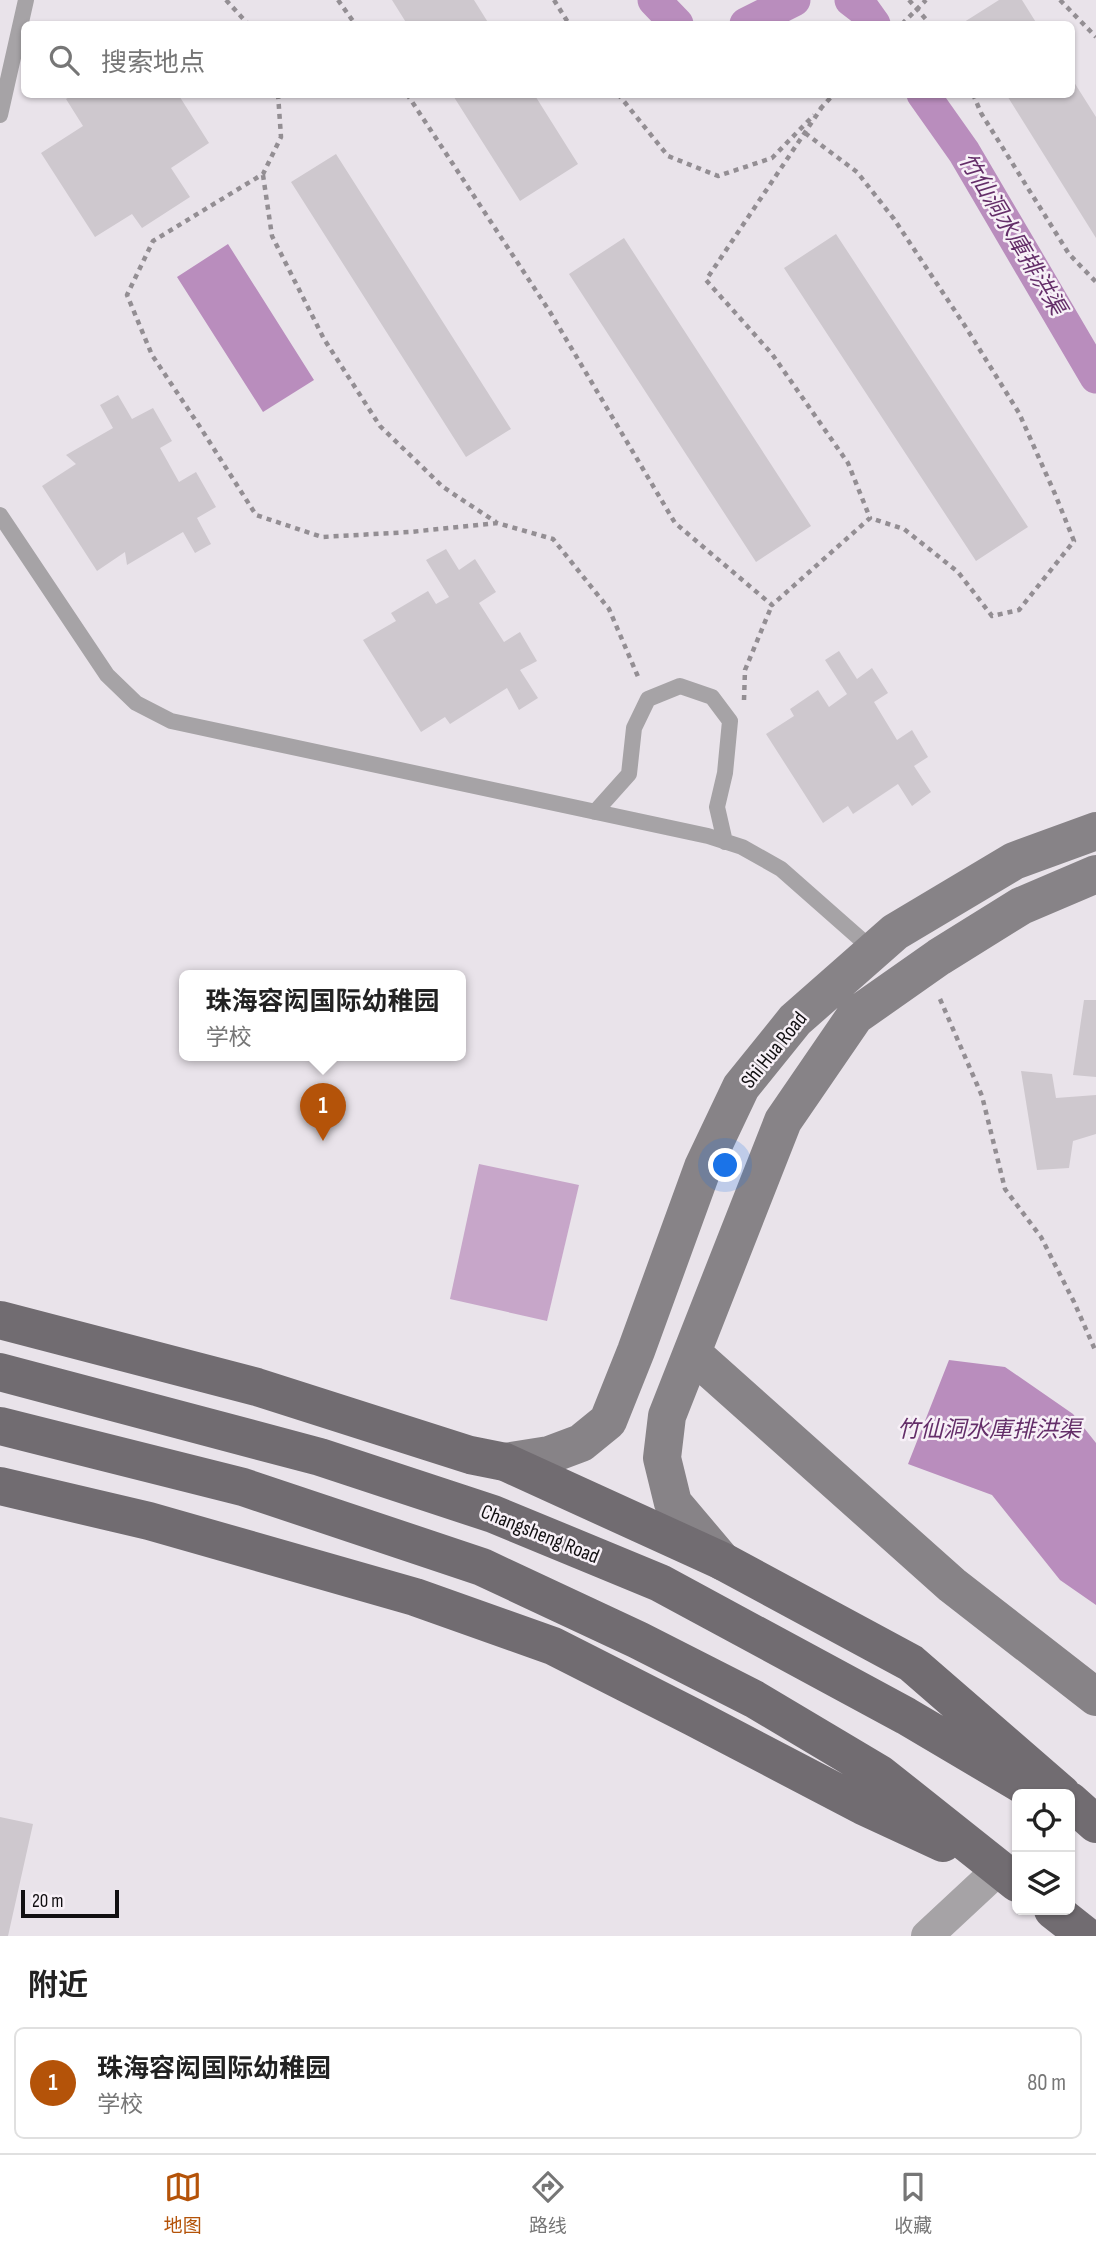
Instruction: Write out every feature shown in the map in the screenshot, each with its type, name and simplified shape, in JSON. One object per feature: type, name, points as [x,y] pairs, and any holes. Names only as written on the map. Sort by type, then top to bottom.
[{"type":"main road","points":[[0,1320],[257,1387],[470,1455],[505,1462],[722,1561],[911,1662],[1056,1789]]},
{"type":"main road","name":"Changsheng Road","points":[[0,1371],[320,1457],[493,1514],[660,1583],[906,1716],[1030,1789]]},
{"type":"main road","points":[[0,1426],[243,1487],[482,1567],[638,1640],[754,1699],[880,1774],[1008,1876]]},
{"type":"main road","points":[[0,1486],[149,1521],[415,1597],[553,1646],[863,1806],[1008,1876]]},
{"type":"main road","points":[[1075,1806],[1096,1826]]},
{"type":"main road","points":[[1075,1815],[1096,1826]]},
{"type":"main road","points":[[1059,1915],[1086,1936]]},
{"type":"street","name":"Shi Hua Road","points":[[505,1462],[549,1455],[581,1443],[608,1421],[703,1167],[741,1087],[795,1020],[895,932],[1014,861],[1096,831]]},
{"type":"street","points":[[722,1561],[673,1503],[662,1458],[667,1416],[783,1121],[855,1016],[925,966],[1021,906],[1096,874]]},
{"type":"street","points":[[692,1353],[952,1585],[1096,1697]]},
{"type":"street","points":[[927,1936],[1008,1876]]},
{"type":"lane","points":[[21,21],[26,0]]},
{"type":"lane","points":[[0,116],[21,22]]},
{"type":"lane","points":[[0,515],[107,675],[136,704],[171,722],[742,847],[781,869],[874,951]]},
{"type":"lane","points":[[594,813],[629,774],[634,728],[648,699],[680,686],[712,697],[730,722],[725,773],[717,807],[725,842]]},
{"type":"path","points":[[226,0],[245,21]]},
{"type":"path","points":[[338,0],[353,21]]},
{"type":"path","points":[[554,0],[567,21]]},
{"type":"path","points":[[909,0],[927,21]]},
{"type":"path","points":[[905,21],[926,0]]},
{"type":"path","points":[[1060,0],[1096,37]]},
{"type":"path","points":[[278,98],[282,137],[263,174],[153,241],[127,295],[152,355],[256,514],[322,537],[497,523]]},
{"type":"path","points":[[410,98],[550,312],[675,523],[772,605]]},
{"type":"path","points":[[621,98],[668,156],[718,176],[772,158],[830,98]]},
{"type":"path","points":[[975,98],[981,113],[1069,254],[1096,282]]},
{"type":"path","points":[[822,107],[706,280],[772,354],[848,463],[870,518]]},
{"type":"path","points":[[804,133],[857,172],[894,219],[1019,413],[1074,541],[1019,610],[992,616],[958,572],[937,554],[904,528],[870,518]]},
{"type":"path","points":[[263,174],[272,236],[324,339],[380,426],[443,487],[497,523],[553,539],[609,609],[648,699]]},
{"type":"path","points":[[744,709],[745,670],[772,605],[870,518]]},
{"type":"path","points":[[925,966],[982,1096],[1005,1189],[1041,1237],[1096,1352]]},
{"type":"shaded area","points":[[479,1164],[579,1185],[547,1321],[450,1299]]},
{"type":"water","points":[[228,244],[314,380],[263,412],[177,277]]},
{"type":"water","name":"竹仙洞水庫排洪渠","points":[[949,1360],[1005,1367],[1073,1414],[1096,1443],[1096,1605],[1060,1580],[992,1495],[908,1464]]},
{"type":"building","points":[[392,0],[474,0],[487,21],[405,21]]},
{"type":"building","points":[[999,0],[1022,0],[1035,21],[966,21]]},
{"type":"building","points":[[1075,84],[1096,117],[1096,238],[1008,98],[1075,98]]},
{"type":"building","points":[[181,98],[209,143],[171,168],[190,197],[142,228],[132,214],[95,237],[41,153],[83,126],[66,99]]},
{"type":"building","points":[[455,98],[537,98],[578,164],[520,201]]},
{"type":"building","points":[[336,154],[511,429],[466,457],[291,182]]},
{"type":"building","points":[[836,234],[1028,527],[976,561],[784,268]]},
{"type":"building","points":[[624,238],[811,526],[756,562],[569,274]]},
{"type":"building","points":[[118,395],[132,419],[153,408],[172,441],[160,448],[179,482],[196,472],[216,507],[197,518],[211,544],[195,553],[183,532],[127,565],[125,552],[97,571],[42,486],[76,464],[66,455],[113,428],[100,405]]},
{"type":"building","points":[[446,549],[459,570],[475,559],[496,592],[479,603],[504,642],[520,632],[537,661],[520,670],[538,698],[519,710],[507,688],[450,724],[445,717],[421,732],[363,640],[396,621],[391,613],[428,591],[436,604],[449,597],[426,560]]},
{"type":"building","points":[[839,651],[857,679],[872,668],[888,693],[874,702],[897,740],[912,730],[928,757],[914,766],[931,792],[912,806],[898,784],[853,814],[848,806],[823,823],[766,734],[794,716],[790,709],[818,690],[829,707],[847,694],[825,660]]},
{"type":"building","points":[[1084,1000],[1096,1000],[1096,1077],[1073,1075]]},
{"type":"building","points":[[1021,1071],[1052,1074],[1056,1098],[1096,1095],[1096,1134],[1073,1141],[1069,1168],[1037,1170]]},
{"type":"building","points":[[0,1817],[33,1824],[8,1936],[0,1936]]},
{"type":"waterway","name":"竹仙洞水庫排洪渠","points":[[654,0],[674,21]]},
{"type":"waterway","name":"竹仙洞水庫排洪渠","points":[[752,21],[794,0]]},
{"type":"waterway","name":"竹仙洞水庫排洪渠","points":[[851,0],[864,10],[872,21]]},
{"type":"waterway","name":"竹仙洞水庫排洪渠","points":[[926,98],[964,152],[1096,377]]},
{"type":"place","name":"珠海容闳国际幼稚园","points":[[323,1141]]}]
